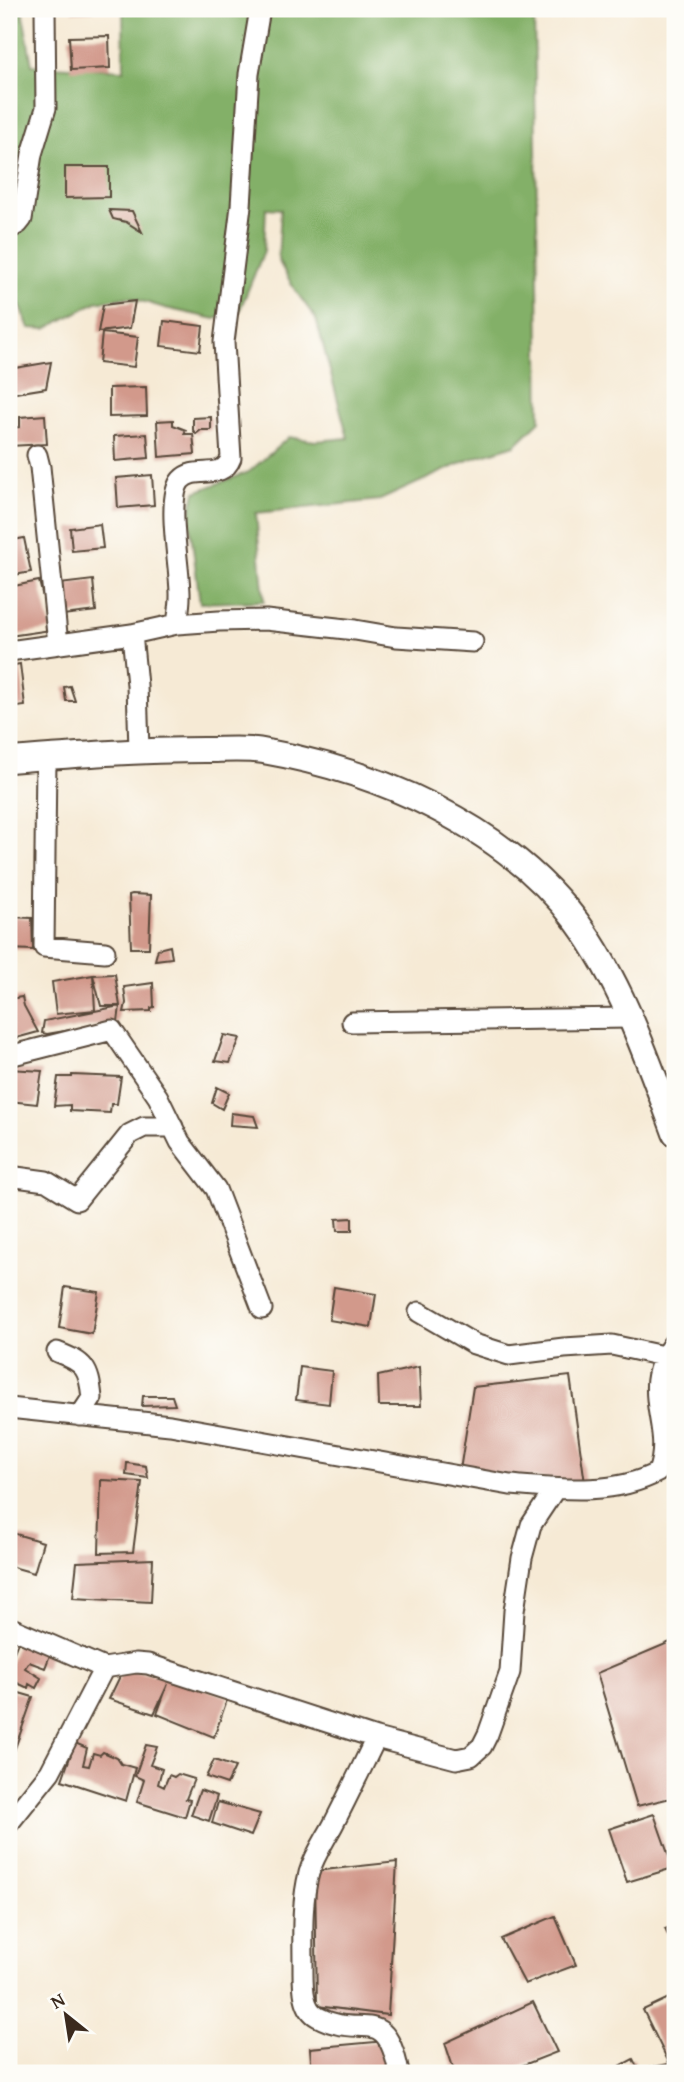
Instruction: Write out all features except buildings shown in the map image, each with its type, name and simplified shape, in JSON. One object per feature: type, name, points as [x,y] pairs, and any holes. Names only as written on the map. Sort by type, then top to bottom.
[{"type":"main road","points":[[9,760],[139,750],[261,751],[364,776],[428,803],[489,840],[533,873],[576,922],[611,975],[675,1133]]},
{"type":"street","points":[[9,229],[18,225],[22,219],[32,154],[46,108],[45,9]]},
{"type":"street","points":[[177,624],[180,596],[175,490],[182,479],[192,473],[219,472],[228,467],[231,458],[224,342],[241,206],[249,74],[260,9]]},
{"type":"street","points":[[37,455],[58,644]]},
{"type":"street","points":[[9,651],[132,634],[177,624],[266,620],[396,637],[473,642]]},
{"type":"street","points":[[132,634],[139,750]]},
{"type":"street","points":[[46,757],[44,947],[105,952]]},
{"type":"street","points":[[352,1022],[630,1018]]},
{"type":"street","points":[[9,1056],[112,1030],[158,1097],[180,1142],[216,1189],[262,1309]]},
{"type":"street","points":[[9,1176],[46,1181],[77,1200],[130,1133],[144,1127],[173,1127]]},
{"type":"street","points":[[9,1408],[170,1425],[510,1485],[595,1489],[629,1483],[658,1472],[663,1449],[655,1381],[669,1349],[612,1345],[509,1355],[474,1344],[419,1312]]},
{"type":"street","points":[[57,1352],[80,1361],[90,1379],[92,1398],[80,1416]]},
{"type":"street","points":[[9,1627],[104,1668],[148,1664],[376,1738],[456,1759],[471,1756],[482,1746],[510,1672],[514,1611],[522,1558],[531,1525],[555,1489]]},
{"type":"street","points":[[9,1824],[50,1772],[104,1668]]},
{"type":"street","points":[[376,1738],[310,1870],[303,1906],[303,1980],[306,2004],[316,2016],[345,2025],[380,2029],[395,2053],[399,2073]]},
{"type":"green space","points":[[9,9],[22,9],[32,65],[124,70],[123,9],[534,9],[540,421],[515,445],[470,459],[380,500],[256,513],[264,601],[200,603],[189,517],[195,492],[249,472],[289,437],[316,441],[348,438],[316,319],[278,260],[281,209],[266,208],[264,251],[239,312],[215,319],[128,297],[96,302],[46,329],[29,328],[16,294],[9,160]]}]
